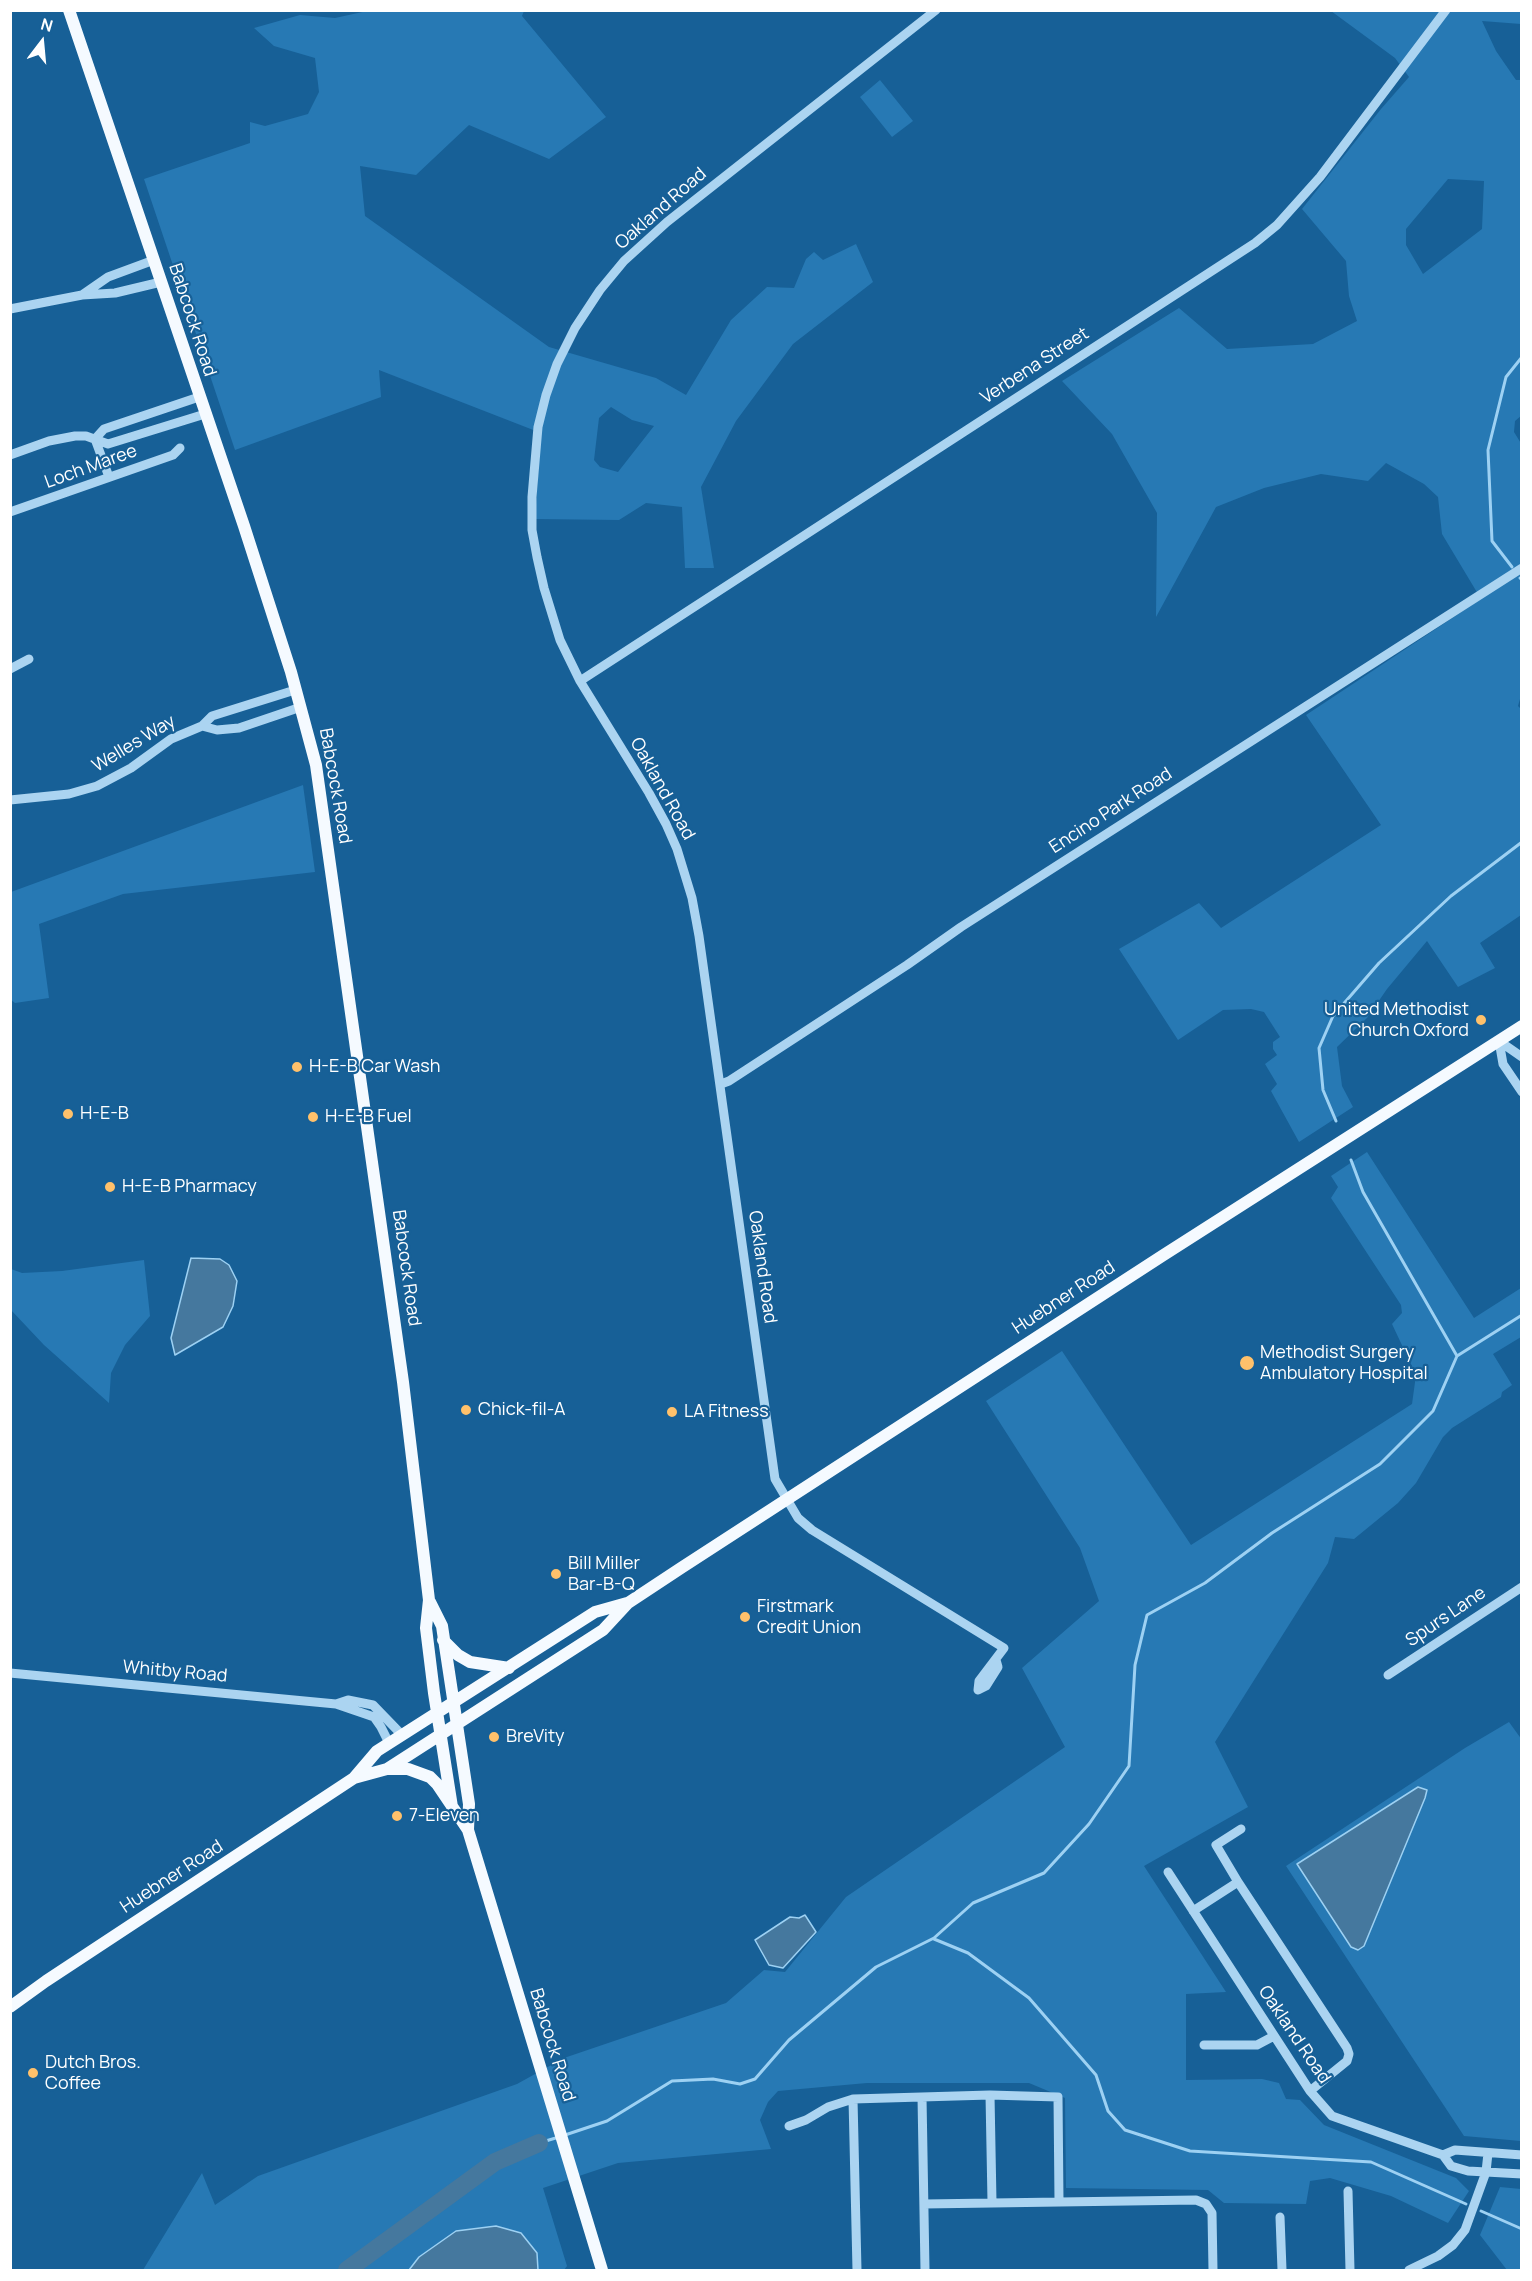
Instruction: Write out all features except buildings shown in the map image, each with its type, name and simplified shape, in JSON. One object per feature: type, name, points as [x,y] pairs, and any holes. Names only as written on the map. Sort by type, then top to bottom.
[{"type":"main road","name":"Babcock Road","points":[[69,10],[247,537],[296,690],[316,765],[403,1382],[429,1600],[426,1628],[439,1735],[452,1807],[468,1830],[602,2271]]},
{"type":"main road","name":"Huebner Road","points":[[10,2007],[354,1778],[387,1768],[603,1630],[628,1603],[1521,1026]]},
{"type":"main road","name":"Babcock Road","points":[[429,1600],[441,1626],[444,1640],[455,1725],[469,1804],[468,1830]]},
{"type":"main road","name":"Huebner Road","points":[[354,1778],[377,1750],[595,1612],[628,1603]]},
{"type":"main road","points":[[444,1640],[458,1655],[470,1662],[509,1668]]},
{"type":"main road","points":[[387,1768],[408,1769],[430,1777],[452,1807]]},
{"type":"street","name":"Oakland Road","points":[[936,10],[654,233],[624,261],[600,290],[575,328],[557,364],[546,395],[538,427],[532,497],[532,530],[544,588],[561,640],[580,681],[649,793],[677,849],[692,898],[721,1084],[773,1473],[785,1500],[798,1518],[812,1530],[1004,1648],[996,1660]]},
{"type":"street","name":"Verbena Street","points":[[580,681],[1255,243],[1277,225],[1320,177],[1446,10]]},
{"type":"street","points":[[82,295],[108,277],[154,260]]},
{"type":"street","points":[[10,309],[82,295],[115,293],[161,282]]},
{"type":"street","points":[[95,439],[104,429],[199,397]]},
{"type":"street","points":[[10,454],[62,438],[86,436],[108,444],[205,414]]},
{"type":"street","points":[[95,439],[109,477]]},
{"type":"street","name":"Loch Maree","points":[[10,512],[172,455],[180,448]]},
{"type":"street","name":"Encino Park Road","points":[[721,1084],[907,965],[961,927],[1521,568]]},
{"type":"street","points":[[10,669],[29,659]]},
{"type":"street","name":"Welles Way","points":[[10,800],[69,794],[96,786],[131,768],[171,739],[202,726],[212,716],[296,690]]},
{"type":"street","name":"Welles Way","points":[[202,726],[217,730],[239,728],[301,707]]},
{"type":"street","points":[[1499,1041],[1521,1057]]},
{"type":"street","points":[[1499,1041],[1503,1064],[1521,1092]]},
{"type":"street","name":"Spurs Lane","points":[[1388,1675],[1521,1587]]},
{"type":"street","name":"Whitby Road","points":[[10,1673],[336,1704],[374,1717],[389,1743]]},
{"type":"street","name":"Whitby Road","points":[[336,1704],[348,1700],[373,1706],[402,1735]]},
{"type":"street","points":[[1241,1829],[1216,1845],[1349,2054],[1347,2061],[1310,2091]]},
{"type":"street","name":"Oakland Road","points":[[1167,1872],[1310,2091],[1332,2116],[1443,2155],[1451,2166],[1486,2172],[1521,2174]]},
{"type":"street","points":[[1193,1911],[1238,1882]]},
{"type":"street","points":[[1204,2045],[1257,2045],[1274,2036]]},
{"type":"street","points":[[990,2095],[992,2202]]},
{"type":"street","points":[[789,2126],[806,2120],[828,2107],[853,2099],[990,2095],[1058,2097],[1059,2201]]},
{"type":"street","points":[[922,2097],[925,2271]]},
{"type":"street","points":[[853,2099],[857,2271]]},
{"type":"street","name":"Oakland Road","points":[[1443,2155],[1455,2150],[1521,2155]]},
{"type":"street","points":[[1409,2271],[1453,2245],[1465,2230],[1486,2172],[1488,2152]]},
{"type":"street","points":[[1348,2191],[1350,2271]]},
{"type":"street","points":[[924,2204],[1196,2200],[1206,2204],[1212,2213],[1213,2271]]},
{"type":"street","points":[[1280,2217],[1282,2271]]},
{"type":"shaded area","points":[[367,11],[524,11],[522,16],[606,117],[549,159],[469,125],[416,175],[360,166],[365,216],[549,347],[656,378],[686,395],[731,320],[767,287],[794,288],[806,259],[814,252],[823,260],[856,244],[873,282],[793,344],[736,421],[701,487],[714,568],[685,568],[682,507],[646,503],[619,520],[535,519],[541,433],[379,370],[381,397],[235,450],[144,179],[250,143],[250,122],[265,126],[308,114],[319,92],[315,58],[274,46],[254,28],[300,15],[335,18]],"holes":[[[611,407],[632,420],[654,426],[618,472],[600,467],[594,460],[599,418]]]},
{"type":"shaded area","points":[[1331,11],[1521,11],[1521,24],[1482,21],[1496,51],[1516,80],[1522,80],[1522,415],[1515,421],[1514,432],[1522,445],[1522,692],[1518,706],[1522,710],[1521,915],[1480,943],[1495,968],[1458,987],[1427,941],[1387,989],[1367,1018],[1337,1047],[1342,1086],[1353,1107],[1299,1142],[1271,1091],[1277,1084],[1265,1064],[1277,1055],[1273,1049],[1273,1042],[1280,1037],[1264,1012],[1251,1009],[1223,1010],[1178,1040],[1119,949],[1199,903],[1221,928],[1381,825],[1306,715],[1481,599],[1442,534],[1438,497],[1424,484],[1386,463],[1368,481],[1321,474],[1264,488],[1216,507],[1156,617],[1157,513],[1112,434],[1062,381],[1179,308],[1227,349],[1313,344],[1357,321],[1349,296],[1346,261],[1302,209],[1409,77],[1395,58]],"holes":[[[1448,179],[1484,181],[1482,229],[1423,274],[1406,245],[1406,229]]]},
{"type":"shaded area","points":[[880,80],[913,121],[892,137],[860,97]]},
{"type":"shaded area","points":[[303,785],[315,872],[123,894],[39,924],[49,998],[15,1003],[11,1000],[11,892]]},
{"type":"shaded area","points":[[1367,1152],[1474,1318],[1521,1288],[1521,1337],[1493,1354],[1512,1385],[1502,1392],[1501,1397],[1452,1428],[1443,1437],[1416,1483],[1398,1503],[1354,1539],[1335,1537],[1328,1563],[1215,1742],[1248,1807],[1144,1866],[1226,1992],[1186,1994],[1186,2080],[1262,2079],[1279,2083],[1286,2099],[1300,2100],[1324,2125],[1456,2178],[1469,2191],[1448,2223],[1391,2196],[1330,2178],[1310,2181],[1306,2204],[1224,2203],[1208,2190],[1066,2188],[1065,2098],[1029,2083],[867,2083],[778,2091],[768,2102],[760,2120],[771,2149],[618,2163],[543,2188],[567,2266],[564,2270],[143,2270],[202,2173],[215,2205],[258,2176],[517,2084],[564,2058],[726,2003],[764,1970],[785,1972],[846,1897],[1065,1747],[1022,1668],[1099,1601],[1080,1548],[986,1401],[1062,1351],[1191,1545],[1412,1404],[1416,1375],[1392,1324],[1402,1313],[1401,1305],[1331,1198],[1338,1187],[1331,1176]]},
{"type":"shaded area","points":[[191,1258],[220,1259],[229,1265],[237,1281],[233,1306],[223,1327],[175,1355],[171,1338]]},
{"type":"shaded area","points":[[144,1260],[150,1316],[125,1345],[111,1373],[109,1403],[44,1345],[11,1310],[11,1269],[22,1273],[62,1271]]},
{"type":"shaded area","points":[[1509,1722],[1522,1740],[1521,2141],[1464,2136],[1286,1866],[1465,1748]]},
{"type":"shaded area","points":[[1418,1787],[1427,1790],[1425,1798],[1364,1946],[1358,1950],[1351,1947],[1297,1864]]},
{"type":"shaded area","points":[[805,1915],[816,1932],[783,1968],[769,1965],[755,1940],[790,1917],[799,1918]]},
{"type":"shaded area","points":[[1500,2187],[1521,2189],[1521,2270],[1507,2270],[1480,2235]]},
{"type":"shaded area","points":[[496,2226],[521,2233],[537,2253],[538,2270],[409,2270],[419,2257],[456,2231]]},
{"type":"waterway","points":[[1512,567],[1492,541],[1488,450],[1506,377],[1522,357]]},
{"type":"waterway","points":[[1336,1121],[1323,1090],[1319,1048],[1333,1016],[1379,963],[1451,896],[1522,842]]},
{"type":"waterway","points":[[565,2135],[607,2121],[672,2081],[713,2079],[740,2084],[755,2079],[789,2040],[876,1967],[934,1938],[973,1903],[1044,1873],[1089,1824],[1129,1766],[1135,1665],[1147,1615],[1205,1583],[1272,1533],[1380,1464],[1433,1411],[1457,1356],[1363,1192],[1351,1160]]},
{"type":"waterway","points":[[1457,1356],[1522,1315]]},
{"type":"waterway","points":[[934,1939],[968,1953],[1029,1998],[1096,2075],[1108,2111],[1125,2130],[1190,2151],[1371,2162],[1466,2204]]},
{"type":"waterway","points":[[539,2143],[559,2137]]},
{"type":"waterway","points":[[347,2270],[495,2162],[539,2143]]},
{"type":"waterway","points":[[1481,2211],[1522,2229]]},
{"type":"place","name":"United Methodist Church Oxford","points":[[1481,1020]]},
{"type":"place","name":"H-E-B Car Wash","points":[[297,1067]]},
{"type":"place","name":"H-E-B","points":[[68,1114]]},
{"type":"place","name":"H-E-B Fuel","points":[[313,1117]]},
{"type":"place","name":"H-E-B Pharmacy","points":[[110,1187]]},
{"type":"place","name":"Methodist Surgery Ambulatory Hospital","points":[[1247,1363]]},
{"type":"place","name":"Chick-fil-A","points":[[466,1410]]},
{"type":"place","name":"LA Fitness","points":[[672,1412]]},
{"type":"place","name":"Bill Miller Bar-B-Q","points":[[556,1574]]},
{"type":"place","name":"Firstmark Credit Union","points":[[745,1617]]},
{"type":"place","name":"BreVity","points":[[494,1737]]},
{"type":"place","name":"7-Eleven","points":[[397,1816]]},
{"type":"place","name":"Dutch Bros. Coffee","points":[[33,2073]]}]
